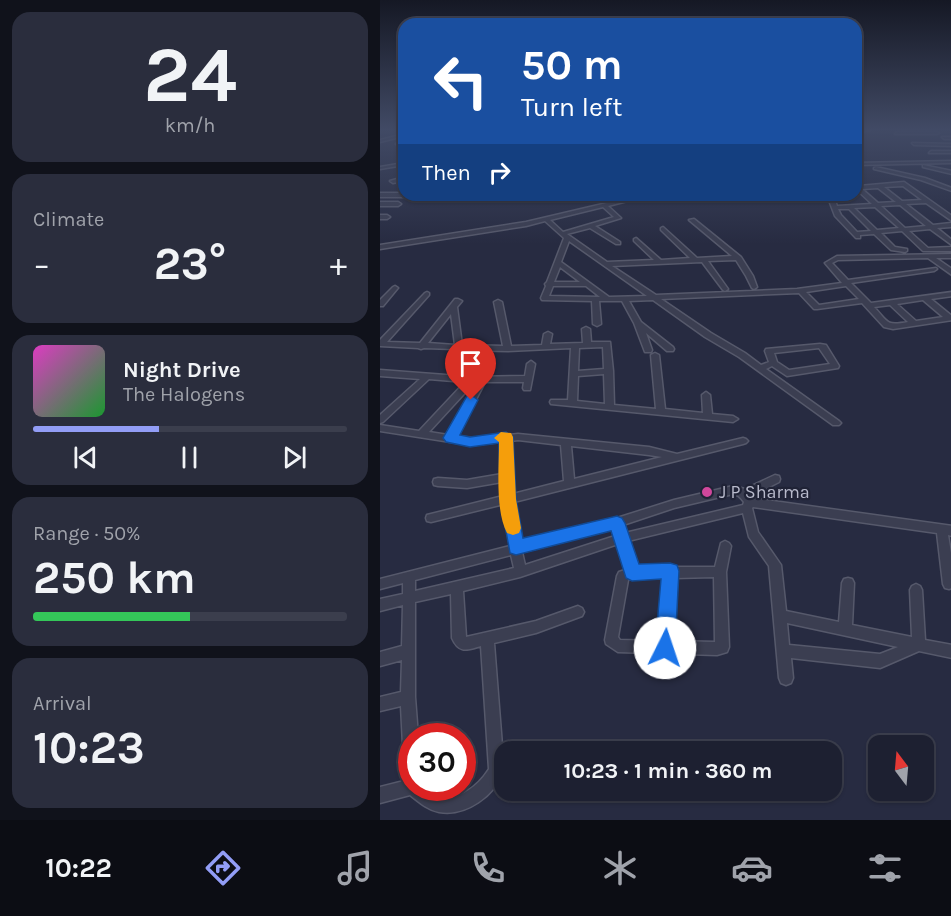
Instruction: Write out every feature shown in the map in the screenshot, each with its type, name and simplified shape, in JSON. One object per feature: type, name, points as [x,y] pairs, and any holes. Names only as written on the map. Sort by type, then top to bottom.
[{"type":"street","points":[[879,168],[923,179],[952,190]]},
{"type":"street","points":[[931,168],[952,173]]},
{"type":"street","points":[[945,171],[951,168]]},
{"type":"street","points":[[393,181],[398,180]]},
{"type":"street","points":[[941,180],[952,183]]},
{"type":"street","points":[[862,187],[904,184],[952,219]]},
{"type":"street","points":[[879,186],[952,243]]},
{"type":"street","points":[[862,192],[952,273]]},
{"type":"street","points":[[380,195],[398,195]]},
{"type":"street","points":[[380,247],[547,220],[625,201]]},
{"type":"street","points":[[832,201],[840,219],[861,240]]},
{"type":"street","points":[[835,208],[927,201]]},
{"type":"street","points":[[380,204],[398,204]]},
{"type":"street","points":[[564,235],[618,218],[605,206]]},
{"type":"street","points":[[850,207],[895,250],[952,256]]},
{"type":"street","points":[[547,220],[564,235],[760,368],[836,423]]},
{"type":"street","points":[[692,220],[739,258],[749,271],[754,287]]},
{"type":"street","points":[[856,234],[952,225]]},
{"type":"street","points":[[592,226],[618,243]]},
{"type":"street","points":[[663,230],[695,260]]},
{"type":"street","points":[[564,235],[545,298],[624,299],[801,291],[934,269]]},
{"type":"street","points":[[636,240],[660,262]]},
{"type":"street","points":[[636,263],[642,246]]},
{"type":"street","points":[[950,318],[889,327],[829,265],[829,261],[837,258],[928,253],[952,249]]},
{"type":"street","points":[[607,264],[739,258]]},
{"type":"street","points":[[704,260],[725,288]]},
{"type":"street","points":[[557,262],[608,299]]},
{"type":"street","points":[[548,284],[586,284]]},
{"type":"street","points":[[380,293],[392,291],[380,304]]},
{"type":"street","points":[[801,291],[817,308],[892,303],[952,294]]},
{"type":"street","points":[[380,344],[427,294]]},
{"type":"street","points":[[925,298],[950,318]]},
{"type":"street","points":[[595,299],[597,324]]},
{"type":"street","points":[[624,299],[651,352],[661,411]]},
{"type":"street","points":[[498,302],[508,349]]},
{"type":"street","points":[[892,303],[914,324]]},
{"type":"street","points":[[420,346],[456,304],[459,349]]},
{"type":"street","points":[[638,323],[670,349]]},
{"type":"street","points":[[586,329],[587,344]]},
{"type":"street","points":[[546,347],[548,334]]},
{"type":"street","points":[[380,344],[459,349],[608,344],[610,407]]},
{"type":"street","points":[[572,403],[575,345]]},
{"type":"street","points":[[821,346],[835,368],[787,373],[773,363],[769,351],[821,346]]},
{"type":"street","points":[[760,368],[773,363]]},
{"type":"street","points":[[380,372],[528,384],[531,364]]},
{"type":"street","points":[[573,374],[609,371]]},
{"type":"street","points":[[380,420],[427,376]]},
{"type":"street","points":[[422,434],[477,380]]},
{"type":"street","points":[[451,438],[477,380]]},
{"type":"street","points":[[706,395],[708,416]]},
{"type":"street","points":[[554,402],[733,419]]},
{"type":"street","points":[[380,428],[470,442],[506,437],[649,451],[678,457]]},
{"type":"street","points":[[506,437],[508,499],[520,572]]},
{"type":"street","points":[[431,518],[743,441]]},
{"type":"street","points":[[566,442],[569,483]]},
{"type":"street","points":[[438,482],[467,484],[508,477]]},
{"type":"street","points":[[380,605],[520,572],[623,538],[684,523],[747,501],[775,479]]},
{"type":"street","points":[[380,584],[617,523],[674,504],[738,490],[747,501],[753,534],[775,565],[786,678]]},
{"type":"street","points":[[747,501],[947,531],[949,584]]},
{"type":"street","points":[[674,504],[684,523]]},
{"type":"street","points":[[617,523],[632,573]]},
{"type":"street","points":[[720,572],[670,571],[632,573],[623,576],[611,640],[618,646],[717,649],[722,647],[720,572],[725,546]]},
{"type":"street","points":[[665,648],[670,571]]},
{"type":"street","points":[[409,576],[410,723]]},
{"type":"street","points":[[845,628],[848,584]]},
{"type":"street","points":[[456,586],[458,638],[463,644],[536,627],[578,612]]},
{"type":"street","points":[[916,590],[919,645]]},
{"type":"street","points":[[781,616],[952,652]]},
{"type":"street","points":[[476,795],[489,785],[497,771],[486,638]]},
{"type":"street","points":[[783,651],[880,661],[919,645]]},
{"type":"street","points":[[380,659],[409,651]]},
{"type":"street","points":[[380,704],[408,697]]},
{"type":"street","points":[[380,795],[398,790]]},
{"type":"street","points":[[430,801],[450,804],[459,801]]},
{"type":"slow traffic","points":[[501,438],[506,437],[508,499],[513,528]]},
{"type":"place","name":"J P Sharma","points":[[707,492]]},
{"type":"route","points":[[471,400],[451,438],[470,442],[506,437],[508,499],[516,548],[617,523],[632,573],[670,571],[665,648]]}]
